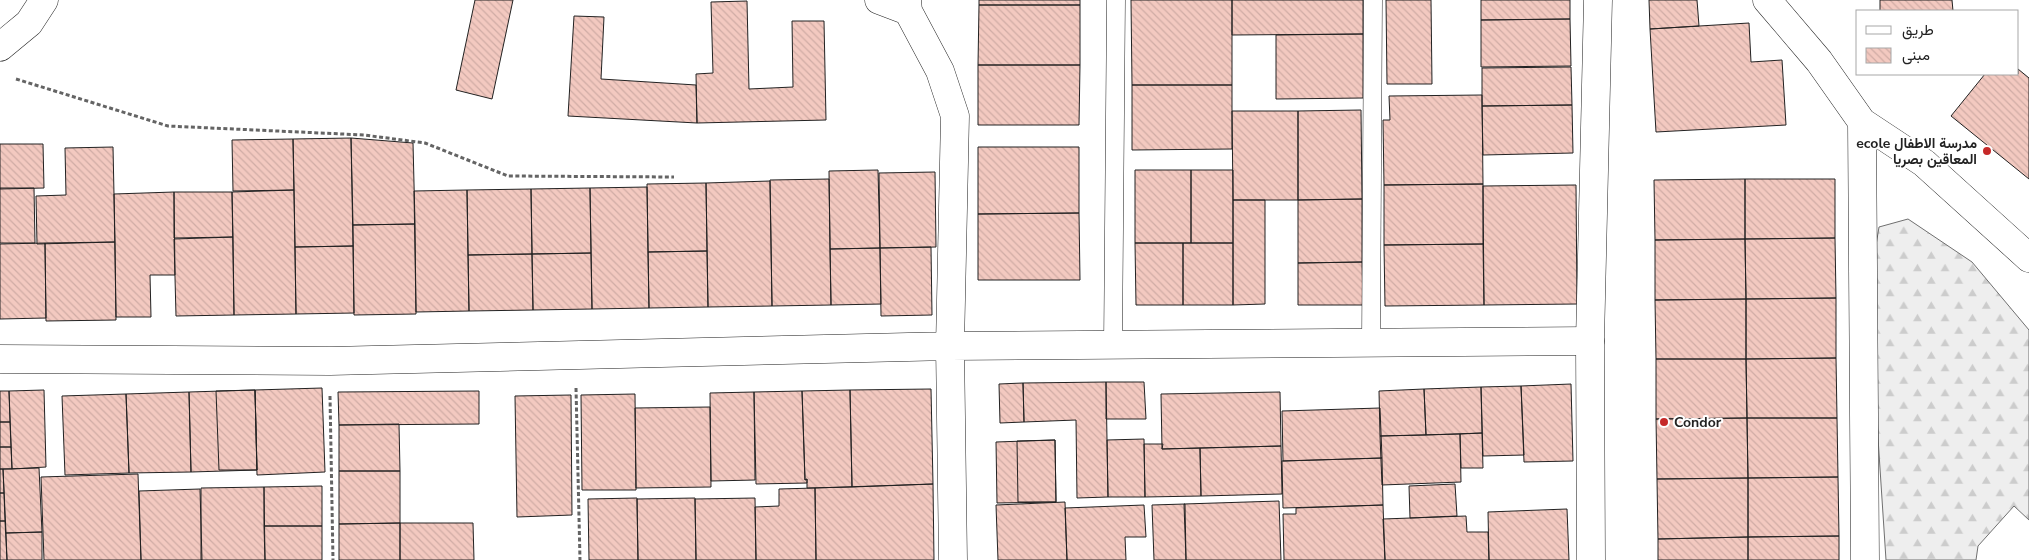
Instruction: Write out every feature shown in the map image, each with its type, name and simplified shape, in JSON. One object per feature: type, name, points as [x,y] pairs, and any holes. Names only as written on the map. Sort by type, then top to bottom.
[{"type":"street","points":[[0,47],[29,23],[44,0]]},
{"type":"street","points":[[879,0],[908,6],[940,70],[955,116],[950,346],[954,560]]},
{"type":"street","points":[[1592,560],[1590,341],[1598,0]]},
{"type":"street","points":[[1767,0],[1819,61],[1862,122],[1924,163],[2029,258]]},
{"type":"street","points":[[1862,122],[1865,560]]},
{"type":"street","points":[[0,359],[330,361],[950,346],[1590,341]]},
{"type":"lane","points":[[1113,345],[1116,0]]},
{"type":"lane","points":[[1371,343],[1373,0]]},
{"type":"path","points":[[9,76],[168,126],[364,135],[425,143],[508,176],[674,177]]},
{"type":"path","points":[[575,355],[580,560]]},
{"type":"path","points":[[330,361],[333,560]]},
{"type":"green space","points":[[1908,219],[1972,262],[2029,330],[2029,520],[2014,506],[1978,546],[1976,560],[1886,560],[1878,438],[1872,270],[1879,227]]},
{"type":"building","points":[[475,0],[513,0],[492,99],[456,90]]},
{"type":"building","points":[[979,0],[1080,0],[1080,5],[979,5]]},
{"type":"building","points":[[1131,0],[1232,0],[1232,85],[1132,85]]},
{"type":"building","points":[[1232,0],[1363,0],[1363,34],[1232,35]]},
{"type":"building","points":[[1386,0],[1431,0],[1432,84],[1387,84]]},
{"type":"building","points":[[1481,0],[1570,0],[1570,19],[1481,20]]},
{"type":"building","points":[[1649,0],[1697,0],[1699,26],[1650,29]]},
{"type":"building","points":[[1880,0],[1952,0],[1953,10],[1880,10]]},
{"type":"building","points":[[747,1],[749,89],[793,87],[792,21],[824,21],[826,120],[697,123],[696,74],[713,73],[711,2]]},
{"type":"building","points":[[979,5],[1080,5],[1080,65],[978,65]]},
{"type":"building","points":[[574,16],[604,17],[601,79],[696,85],[697,123],[568,116]]},
{"type":"building","points":[[1570,19],[1571,66],[1481,67],[1481,20]]},
{"type":"building","points":[[1749,23],[1751,62],[1782,60],[1786,125],[1656,132],[1650,29]]},
{"type":"building","points":[[1363,34],[1363,98],[1276,99],[1276,35]]},
{"type":"building","points":[[978,65],[1080,65],[1079,125],[978,125]]},
{"type":"building","points":[[1571,67],[1572,105],[1482,106],[1482,68]]},
{"type":"building","points":[[2019,70],[2029,78],[2029,179],[1951,116],[1984,75],[2019,75]]},
{"type":"building","points":[[1132,85],[1232,85],[1232,149],[1132,150]]},
{"type":"building","points":[[1482,95],[1483,184],[1384,185],[1383,120],[1390,120],[1389,96]]},
{"type":"building","points":[[1572,105],[1573,153],[1483,155],[1482,106]]},
{"type":"building","points":[[1361,110],[1362,199],[1298,200],[1298,111]]},
{"type":"building","points":[[1232,111],[1298,111],[1298,200],[1233,200]]},
{"type":"building","points":[[351,138],[353,246],[295,247],[293,139]]},
{"type":"building","points":[[351,138],[413,143],[415,224],[353,225]]},
{"type":"building","points":[[293,139],[294,190],[233,191],[232,140]]},
{"type":"building","points":[[0,144],[43,144],[44,188],[0,189]]},
{"type":"building","points":[[113,147],[115,242],[37,244],[36,196],[66,195],[65,148]]},
{"type":"building","points":[[978,147],[1079,147],[1079,213],[978,214]]},
{"type":"building","points":[[878,170],[880,248],[830,249],[829,171]]},
{"type":"building","points":[[1135,170],[1191,170],[1191,243],[1135,243]]},
{"type":"building","points":[[1191,170],[1233,170],[1233,243],[1191,243]]},
{"type":"building","points":[[935,172],[936,247],[880,248],[879,173]]},
{"type":"building","points":[[829,179],[831,305],[772,306],[770,180]]},
{"type":"building","points":[[1745,179],[1835,179],[1835,238],[1745,239]]},
{"type":"building","points":[[1745,179],[1745,239],[1655,240],[1654,180]]},
{"type":"building","points":[[770,181],[772,306],[708,307],[706,183]]},
{"type":"building","points":[[706,183],[707,251],[648,252],[647,184]]},
{"type":"building","points":[[1483,184],[1483,244],[1384,245],[1384,185]]},
{"type":"building","points":[[1576,185],[1577,304],[1484,305],[1483,186]]},
{"type":"building","points":[[647,187],[649,308],[592,309],[590,188]]},
{"type":"building","points":[[0,188],[34,188],[35,243],[0,243]]},
{"type":"building","points":[[590,188],[591,253],[532,254],[531,189]]},
{"type":"building","points":[[531,189],[532,254],[468,255],[467,190]]},
{"type":"building","points":[[294,190],[296,314],[234,315],[232,192]]},
{"type":"building","points":[[467,190],[469,311],[416,312],[414,191]]},
{"type":"building","points":[[174,192],[175,275],[150,275],[151,317],[116,317],[114,194]]},
{"type":"building","points":[[174,192],[232,192],[233,237],[174,238]]},
{"type":"building","points":[[1362,199],[1362,262],[1298,263],[1298,200]]},
{"type":"building","points":[[1233,200],[1265,200],[1265,304],[1233,305]]},
{"type":"building","points":[[1079,213],[1080,280],[978,280],[978,214]]},
{"type":"building","points":[[415,224],[416,314],[354,315],[353,225]]},
{"type":"building","points":[[233,237],[234,315],[176,316],[174,239]]},
{"type":"building","points":[[1835,238],[1836,298],[1746,299],[1745,239]]},
{"type":"building","points":[[1745,239],[1746,299],[1655,300],[1655,240]]},
{"type":"building","points":[[115,242],[116,320],[46,321],[45,243]]},
{"type":"building","points":[[45,243],[46,318],[0,319],[0,244]]},
{"type":"building","points":[[1135,243],[1183,243],[1183,305],[1136,305]]},
{"type":"building","points":[[1183,243],[1233,243],[1233,305],[1183,305]]},
{"type":"building","points":[[1483,244],[1484,305],[1385,306],[1384,245]]},
{"type":"building","points":[[353,246],[354,313],[296,314],[295,247]]},
{"type":"building","points":[[931,247],[932,315],[881,316],[880,248]]},
{"type":"building","points":[[880,248],[881,304],[831,305],[830,249]]},
{"type":"building","points":[[707,251],[708,307],[649,308],[648,252]]},
{"type":"building","points":[[591,253],[592,309],[533,310],[532,254]]},
{"type":"building","points":[[532,254],[533,310],[469,311],[468,255]]},
{"type":"building","points":[[1362,262],[1363,305],[1298,305],[1298,263]]},
{"type":"building","points":[[1836,298],[1836,358],[1746,359],[1746,299]]},
{"type":"building","points":[[1746,299],[1746,359],[1656,359],[1655,300]]},
{"type":"building","points":[[1836,358],[1837,418],[1747,418],[1746,359]]},
{"type":"building","points":[[1656,359],[1746,359],[1747,418],[1656,419]]},
{"type":"building","points":[[1106,382],[1144,382],[1146,419],[1106,419]]},
{"type":"building","points":[[1106,382],[1108,497],[1077,498],[1076,420],[1024,422],[1023,383]]},
{"type":"building","points":[[1023,383],[1024,422],[1000,423],[999,384]]},
{"type":"building","points":[[1571,384],[1573,461],[1524,462],[1521,386]]},
{"type":"building","points":[[1521,386],[1524,455],[1483,456],[1481,387]]},
{"type":"building","points":[[1481,387],[1482,433],[1426,435],[1424,389]]},
{"type":"building","points":[[322,388],[325,472],[257,475],[255,390]]},
{"type":"building","points":[[931,389],[933,484],[852,487],[850,390]]},
{"type":"building","points":[[1424,389],[1426,435],[1380,436],[1379,391]]},
{"type":"building","points":[[44,390],[46,467],[12,469],[9,391]]},
{"type":"building","points":[[255,390],[257,470],[219,470],[216,391]]},
{"type":"building","points":[[255,390],[257,470],[191,472],[189,392]]},
{"type":"building","points":[[850,390],[852,487],[807,488],[807,479],[805,480],[802,391]]},
{"type":"building","points":[[0,391],[9,391],[10,422],[0,422]]},
{"type":"building","points":[[479,391],[479,424],[339,425],[338,392]]},
{"type":"building","points":[[802,391],[805,480],[807,479],[807,483],[756,484],[754,392]]},
{"type":"building","points":[[189,392],[191,472],[129,473],[126,394]]},
{"type":"building","points":[[754,392],[755,480],[711,481],[710,393]]},
{"type":"building","points":[[1280,392],[1281,446],[1162,449],[1161,394]]},
{"type":"building","points":[[126,394],[129,473],[65,475],[62,396]]},
{"type":"building","points":[[635,394],[636,490],[582,490],[581,395]]},
{"type":"building","points":[[571,395],[572,515],[517,517],[515,396]]},
{"type":"building","points":[[710,407],[711,487],[636,488],[635,408]]},
{"type":"building","points":[[1380,408],[1382,458],[1283,461],[1282,411]]},
{"type":"building","points":[[1747,418],[1837,418],[1838,477],[1748,478]]},
{"type":"building","points":[[1747,418],[1748,478],[1657,479],[1656,419]]},
{"type":"building","points":[[0,422],[10,422],[11,447],[0,447]]},
{"type":"building","points":[[399,424],[400,471],[339,471],[339,425]]},
{"type":"building","points":[[1482,433],[1483,468],[1461,468],[1460,434]]},
{"type":"building","points":[[1460,434],[1461,482],[1382,485],[1380,436]]},
{"type":"building","points":[[1144,439],[1145,497],[1108,497],[1107,440]]},
{"type":"building","points":[[1055,440],[1056,502],[1018,502],[1017,441]]},
{"type":"building","points":[[1055,440],[1056,502],[997,503],[996,442]]},
{"type":"building","points":[[1144,444],[1163,444],[1162,449],[1200,448],[1201,496],[1145,497]]},
{"type":"building","points":[[1281,446],[1282,494],[1201,496],[1200,448]]},
{"type":"building","points":[[0,447],[11,447],[12,469],[0,469]]},
{"type":"building","points":[[1382,458],[1383,505],[1283,508],[1282,461]]},
{"type":"building","points":[[39,468],[42,532],[6,533],[3,469]]},
{"type":"building","points":[[0,469],[3,469],[4,493],[0,493]]},
{"type":"building","points":[[339,471],[400,471],[400,523],[339,524]]},
{"type":"building","points":[[138,474],[141,560],[44,560],[41,477]]},
{"type":"building","points":[[1838,477],[1839,536],[1748,537],[1748,478]]},
{"type":"building","points":[[1748,478],[1748,537],[1658,539],[1657,479]]},
{"type":"building","points":[[933,484],[934,560],[816,560],[815,488]]},
{"type":"building","points":[[1455,484],[1457,516],[1410,518],[1409,486]]},
{"type":"building","points":[[322,486],[322,526],[264,526],[264,487]]},
{"type":"building","points":[[264,487],[265,560],[201,560],[201,488]]},
{"type":"building","points":[[815,488],[816,560],[756,560],[755,507],[779,506],[779,489]]},
{"type":"building","points":[[200,489],[202,560],[141,560],[139,491]]},
{"type":"building","points":[[0,493],[4,493],[5,521],[0,521]]},
{"type":"building","points":[[637,498],[638,560],[589,560],[588,499]]},
{"type":"building","points":[[695,498],[696,560],[638,560],[637,499]]},
{"type":"building","points":[[755,498],[756,560],[696,560],[695,499]]},
{"type":"building","points":[[1279,501],[1281,560],[1186,560],[1184,504]]},
{"type":"building","points":[[1065,502],[1067,560],[998,560],[996,505]]},
{"type":"building","points":[[1185,504],[1186,560],[1154,560],[1152,505]]},
{"type":"building","points":[[1144,505],[1146,537],[1125,537],[1126,560],[1067,560],[1065,508]]},
{"type":"building","points":[[1383,505],[1385,560],[1284,560],[1283,514],[1296,514],[1296,508]]},
{"type":"building","points":[[1567,509],[1569,560],[1489,560],[1488,512]]},
{"type":"building","points":[[1466,516],[1467,532],[1488,532],[1489,560],[1385,560],[1383,519]]},
{"type":"building","points":[[0,521],[5,521],[7,560],[0,560]]},
{"type":"building","points":[[400,523],[473,523],[474,560],[400,560]]},
{"type":"building","points":[[400,523],[400,560],[339,560],[339,524]]},
{"type":"building","points":[[264,526],[322,526],[322,560],[265,560]]},
{"type":"building","points":[[42,532],[42,560],[7,560],[6,533]]},
{"type":"building","points":[[1839,536],[1839,560],[1748,560],[1748,537]]},
{"type":"building","points":[[1748,537],[1748,560],[1658,560],[1658,539]]},
{"type":"place","name":"ecole مدرسة الاطفال المعاقين بصريا","points":[[1987,151]]},
{"type":"place","name":"Condor","points":[[1664,422]]}]
